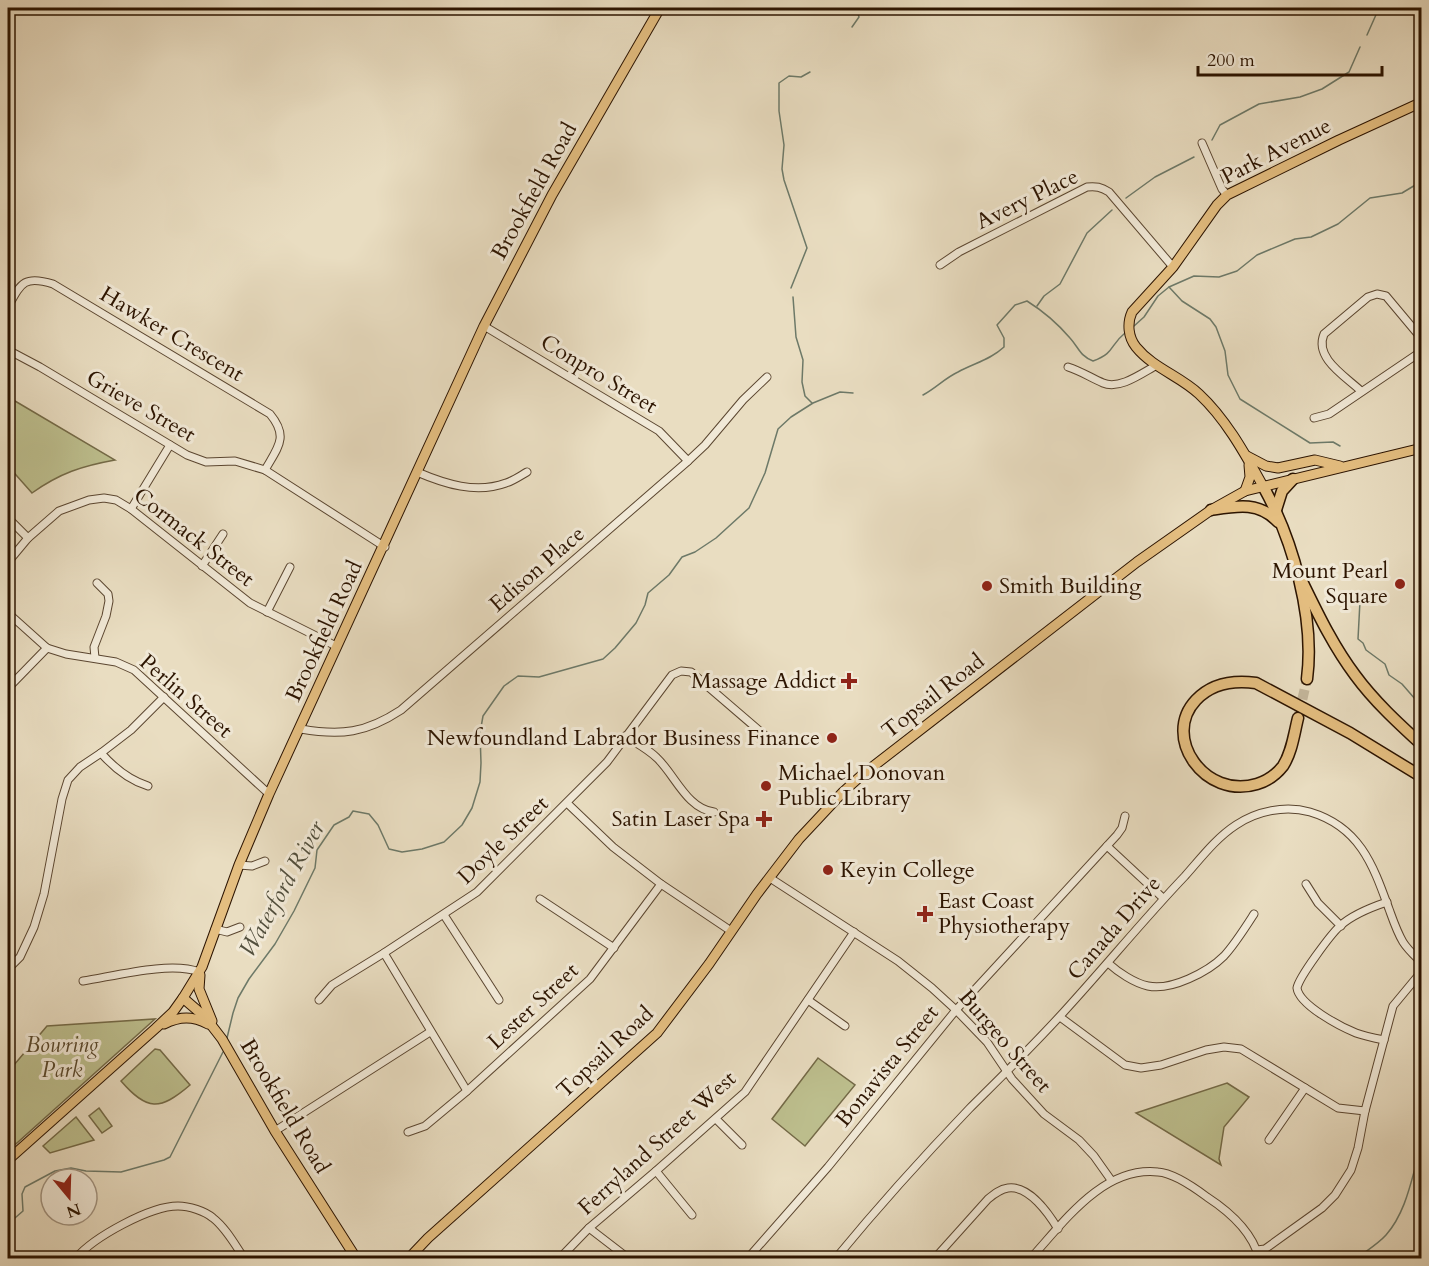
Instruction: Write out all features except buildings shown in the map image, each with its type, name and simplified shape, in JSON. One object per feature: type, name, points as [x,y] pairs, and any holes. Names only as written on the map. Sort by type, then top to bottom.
[{"type":"highway","points":[[1276,510],[1282,491],[1293,479]]},
{"type":"highway","points":[[1263,486],[1283,526],[1295,567],[1310,644],[1307,679]]},
{"type":"highway","points":[[1211,510],[1252,506],[1264,510],[1283,526]]},
{"type":"highway","points":[[1295,567],[1353,674],[1378,704],[1422,745]]},
{"type":"highway","points":[[1298,718],[1292,745],[1284,765],[1276,775],[1247,787],[1228,786],[1210,779],[1192,760],[1186,742],[1185,721],[1192,705],[1208,690],[1230,682],[1256,683],[1422,777]]},
{"type":"main road","name":"Brookfield Road","points":[[356,1258],[275,1131],[231,1052],[201,1013],[183,998],[200,970],[239,865],[269,794],[301,729],[336,646],[385,547],[484,326],[552,195],[660,8]]},
{"type":"main road","name":"Park Avenue","points":[[1157,365],[1136,348],[1131,339],[1128,321],[1132,312],[1173,267],[1227,195],[1422,102]]},
{"type":"main road","points":[[1157,365],[1198,393],[1217,414],[1263,486]]},
{"type":"main road","name":"Topsail Road","points":[[409,1258],[428,1238],[657,1033],[710,964],[731,931],[799,839],[862,775],[1137,562],[1211,510],[1245,491],[1422,448]]},
{"type":"main road","points":[[1245,455],[1266,466],[1278,468],[1315,460],[1343,466]]},
{"type":"main road","points":[[1245,455],[1250,469],[1245,491]]},
{"type":"main road","points":[[200,970],[199,989],[215,1029]]},
{"type":"main road","points":[[8,1160],[156,1028],[173,1012],[183,998]]},
{"type":"main road","points":[[156,1028],[188,1017],[215,1029]]},
{"type":"street","points":[[1202,143],[1222,189],[1227,195]]},
{"type":"street","name":"Avery Place","points":[[940,265],[980,241],[1087,187],[1094,186],[1102,187],[1109,192],[1173,267]]},
{"type":"street","name":"Hawker Crescent","points":[[8,307],[18,287],[26,281],[38,279],[53,284],[270,414],[278,424],[281,434],[280,444],[265,470]]},
{"type":"street","points":[[1360,391],[1325,358],[1321,341],[1324,334],[1368,297],[1377,294],[1386,296],[1422,339]]},
{"type":"street","name":"Conpro Street","points":[[484,326],[659,431],[688,461]]},
{"type":"street","name":"Grieve Street","points":[[8,350],[187,455],[206,462],[235,461],[265,470],[385,547]]},
{"type":"street","points":[[1314,418],[1329,414],[1422,351]]},
{"type":"street","points":[[1068,367],[1082,371],[1105,384],[1118,384],[1157,365]]},
{"type":"street","name":"Edison Place","points":[[301,729],[325,733],[347,733],[373,726],[401,710],[688,461],[767,377]]},
{"type":"street","points":[[131,509],[170,445]]},
{"type":"street","points":[[417,472],[440,481],[475,489],[506,484],[527,472]]},
{"type":"street","name":"Cormack Street","points":[[8,562],[28,538],[59,511],[89,500],[104,498],[116,500],[131,509],[250,603],[336,646]]},
{"type":"street","points":[[8,518],[28,538]]},
{"type":"street","points":[[202,566],[223,534]]},
{"type":"street","points":[[267,612],[290,567]]},
{"type":"street","points":[[95,658],[94,647],[109,602],[108,594],[97,583]]},
{"type":"street","name":"Perlin Street","points":[[8,613],[47,648],[66,654],[116,662],[134,670],[269,794]]},
{"type":"street","points":[[8,688],[47,648]]},
{"type":"street","name":"Doyle Street","points":[[319,1000],[332,985],[477,892],[607,762],[664,683],[681,671],[691,672],[699,678],[769,740]]},
{"type":"street","points":[[8,969],[20,957],[34,927],[44,894],[62,799],[68,780],[80,767],[102,753],[138,723],[164,697]]},
{"type":"street","points":[[626,736],[659,759],[693,802],[704,811],[714,813]]},
{"type":"street","points":[[102,753],[124,775],[148,786]]},
{"type":"street","points":[[567,803],[613,847],[661,884],[731,931]]},
{"type":"street","name":"Canada Drive","points":[[836,1258],[952,1127],[1060,1017],[1163,898],[1218,840],[1235,825],[1251,816],[1291,809],[1310,812],[1331,820],[1348,831],[1370,860],[1403,942],[1422,963]]},
{"type":"street","name":"Bonavista Street","points":[[748,1258],[828,1167],[956,1010],[1119,832],[1125,816]]},
{"type":"street","points":[[1107,846],[1163,898]]},
{"type":"street","points":[[239,865],[252,866],[265,861]]},
{"type":"street","name":"Burgeo Street","points":[[770,878],[898,961],[932,988],[987,1042],[1012,1079],[1044,1114],[1079,1140],[1111,1180]]},
{"type":"street","name":"Lester Street","points":[[408,1132],[425,1126],[467,1091],[590,979],[661,884]]},
{"type":"street","points":[[1306,884],[1318,903],[1341,926]]},
{"type":"street","points":[[540,899],[614,948]]},
{"type":"street","points":[[1384,1040],[1358,1034],[1306,1003],[1298,993],[1298,983],[1341,926],[1387,902]]},
{"type":"street","points":[[1108,963],[1132,979],[1148,986],[1180,982],[1201,972],[1223,956],[1254,914]]},
{"type":"street","points":[[444,915],[499,1000]]},
{"type":"street","points":[[215,929],[227,932],[240,927]]},
{"type":"street","name":"Ferryland Street West","points":[[560,1258],[589,1228],[656,1172],[745,1092],[854,932]]},
{"type":"street","points":[[384,953],[467,1091]]},
{"type":"street","points":[[83,981],[152,970],[188,968],[200,970]]},
{"type":"street","points":[[1257,1250],[1264,1249],[1322,1208],[1335,1195],[1351,1170],[1393,1006],[1422,971]]},
{"type":"street","points":[[808,1000],[845,1026]]},
{"type":"street","points":[[1060,1017],[1125,1065],[1141,1068],[1161,1065],[1206,1050],[1224,1047],[1241,1049],[1338,1108],[1365,1111]]},
{"type":"street","points":[[275,1131],[430,1032]]},
{"type":"street","points":[[1269,1140],[1305,1088]]},
{"type":"street","points":[[716,1119],[742,1144]]},
{"type":"street","points":[[656,1172],[692,1215]]},
{"type":"street","points":[[1031,1258],[1058,1228],[1111,1180],[1123,1176],[1160,1172],[1190,1185],[1228,1211],[1245,1229],[1259,1258]]},
{"type":"street","points":[[935,1258],[988,1199],[998,1191],[1010,1187],[1031,1196],[1058,1228]]},
{"type":"street","points":[[76,1258],[98,1239],[128,1223],[160,1209],[179,1206],[212,1216],[244,1258]]},
{"type":"street","points":[[589,1228],[628,1258]]},
{"type":"green space","points":[[15,401],[115,460],[72,471],[32,493],[8,466],[8,412],[9,407]]},
{"type":"green space","name":"Bowring Park","points":[[155,1019],[8,1151],[8,1072],[47,1026]]},
{"type":"green space","points":[[155,1049],[160,1050],[190,1085],[170,1100],[154,1104],[139,1098],[121,1081]]},
{"type":"green space","points":[[818,1058],[855,1085],[805,1146],[772,1119]]},
{"type":"green space","points":[[1227,1083],[1249,1097],[1224,1127],[1219,1159],[1221,1165],[1136,1113]]},
{"type":"green space","points":[[99,1108],[112,1126],[102,1133],[89,1116]]},
{"type":"green space","points":[[76,1117],[94,1140],[50,1153],[43,1146]]},
{"type":"waterway","points":[[852,27],[859,17],[856,8]]},
{"type":"waterway","points":[[1367,35],[1379,8]]},
{"type":"waterway","points":[[1212,140],[1220,125],[1259,104],[1300,97],[1322,89],[1349,72],[1360,47]]},
{"type":"waterway","points":[[791,288],[807,248],[782,169],[784,145],[779,111],[779,83],[789,76],[801,77],[810,72]]},
{"type":"waterway","points":[[1126,198],[1155,177],[1194,157]]},
{"type":"waterway","name":"Waterford River","points":[[1134,326],[1144,317],[1158,296],[1169,287],[1194,276],[1219,277],[1237,271],[1257,255],[1295,239],[1311,237],[1338,224],[1370,198],[1402,193],[1422,181]]},
{"type":"waterway","points":[[1037,306],[1044,296],[1060,284],[1087,233],[1112,210]]},
{"type":"waterway","points":[[1169,287],[1182,301],[1210,319],[1216,327],[1225,351],[1228,375],[1240,399],[1310,443],[1333,442],[1340,446]]},
{"type":"waterway","points":[[793,297],[796,337],[803,360],[802,382],[805,396],[812,403]]},
{"type":"waterway","name":"Waterford River","points":[[923,395],[953,374],[988,358],[1004,347],[1004,338],[997,325],[1015,305],[1027,301],[1055,323],[1082,354],[1093,361],[1109,352],[1125,333]]},
{"type":"waterway","name":"Waterford River","points":[[227,1038],[238,998],[275,944],[294,911],[315,868],[317,850],[334,825],[349,817],[353,811],[369,814],[378,825],[389,849],[402,852],[444,842],[462,825],[472,808],[480,782],[480,733],[483,716],[504,686],[518,676],[539,677],[603,659],[636,623],[648,593],[669,575],[682,557],[695,552],[716,538],[749,508],[765,473],[778,429],[791,417],[813,403],[840,392],[853,393]]},
{"type":"waterway","points":[[1360,601],[1358,639],[1366,650],[1385,664],[1389,675],[1402,684],[1422,707]]},
{"type":"waterway","name":"Waterford River","points":[[8,1224],[23,1211],[22,1194],[25,1187],[55,1171],[71,1168],[121,1172],[170,1157],[223,1052]]},
{"type":"waterway","points":[[1357,1258],[1383,1238],[1400,1214],[1422,1144]]},
{"type":"tunnel","points":[[1299,714],[1307,679]]},
{"type":"place","name":"Mount Pearl Square","points":[[1400,584]]},
{"type":"place","name":"Smith Building","points":[[987,586]]},
{"type":"place","name":"Massage Addict","points":[[849,681]]},
{"type":"place","name":"Newfoundland Labrador Business Finance","points":[[832,738]]},
{"type":"place","name":"Michael Donovan Public Library","points":[[766,786]]},
{"type":"place","name":"Satin Laser Spa","points":[[764,819]]},
{"type":"place","name":"Keyin College","points":[[828,870]]},
{"type":"place","name":"East Coast Physiotherapy","points":[[925,914]]}]
